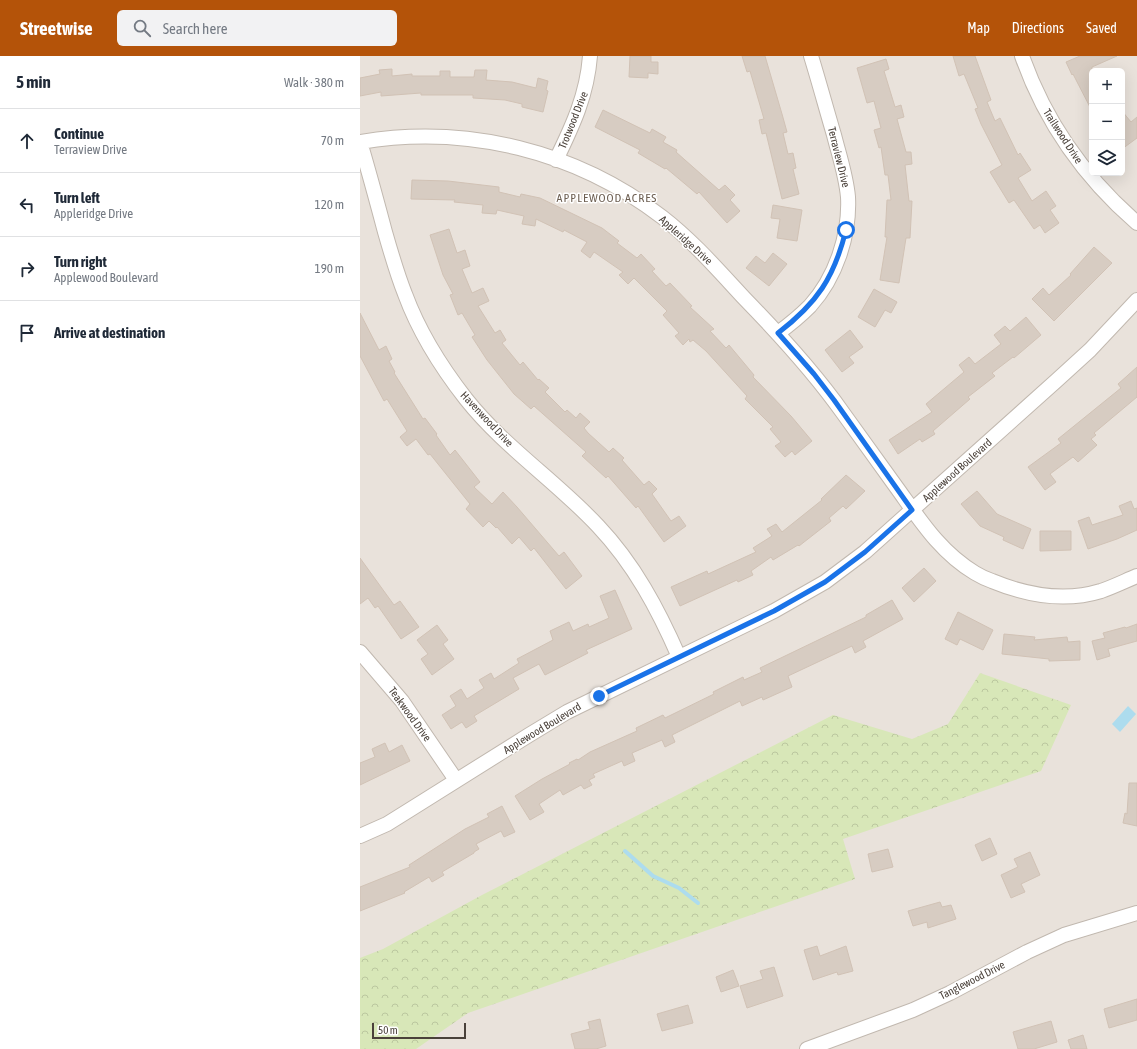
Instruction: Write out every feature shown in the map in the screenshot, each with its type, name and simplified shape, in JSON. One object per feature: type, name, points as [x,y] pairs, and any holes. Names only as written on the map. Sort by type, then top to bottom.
[{"type":"street","name":"Trotwood Drive","points":[[556,160],[576,118],[586,87],[590,56]]},
{"type":"street","name":"Terraview Drive","points":[[778,333],[811,305],[823,288],[833,271],[841,252],[846,230],[848,196],[845,174],[811,56]]},
{"type":"street","name":"Trailwood Drive","points":[[1022,56],[1029,77],[1041,102],[1070,150],[1102,189],[1137,223]]},
{"type":"street","name":"Appleridge Drive","points":[[360,142],[405,136],[459,137],[532,151],[577,167],[609,183],[637,199],[662,218],[700,251],[778,333],[814,374],[834,400],[912,510],[947,553],[976,574],[1011,589],[1038,595],[1072,597],[1100,591],[1137,576]]},
{"type":"street","name":"Havenwood Drive","points":[[360,142],[392,256],[405,294],[419,327],[440,363],[466,400],[494,430],[583,510],[615,545],[650,595],[680,657]]},
{"type":"street","name":"Applewood Boulevard","points":[[360,836],[387,824],[567,712],[774,611],[825,582],[865,552],[1056,381],[1090,350],[1137,300]]},
{"type":"street","name":"Teakwood Drive","points":[[360,652],[402,701],[456,780]]},
{"type":"street","name":"Tanglewood Drive","points":[[807,1049],[913,1010],[950,993],[1027,952],[1064,935],[1137,914]]},
{"type":"shaded area","points":[[360,56],[1137,56],[1137,1049],[360,1049]]},
{"type":"green space","points":[[980,673],[1071,705],[1041,771],[843,839],[855,879],[468,1013],[416,1049],[360,1049],[360,958],[383,949],[482,895],[833,715],[912,739],[948,724]]},
{"type":"water","points":[[1128,706],[1136,714],[1120,732],[1112,724]]},
{"type":"building","points":[[630,56],[651,56],[651,62],[658,62],[658,74],[648,73],[648,78],[629,77]]},
{"type":"building","points":[[742,56],[765,56],[787,132],[783,133],[788,154],[793,153],[796,168],[793,169],[799,194],[782,199],[766,133],[762,134],[759,120],[764,119],[750,71],[747,72]]},
{"type":"building","points":[[953,56],[975,56],[991,100],[987,102],[995,121],[1000,118],[1018,155],[1020,153],[1031,170],[1018,178],[1032,201],[1046,191],[1056,206],[1050,210],[1059,223],[1045,233],[1040,225],[1034,229],[1014,200],[1009,203],[990,172],[1002,165],[981,124],[975,109],[978,108],[964,74],[959,76]]},
{"type":"building","points":[[1080,56],[1117,56],[1089,68],[1089,105],[1066,62]]},
{"type":"building","points":[[886,59],[889,69],[884,71],[895,107],[901,105],[904,117],[897,119],[906,152],[911,152],[912,164],[905,165],[909,201],[912,201],[910,238],[906,238],[899,283],[880,280],[887,237],[885,237],[887,200],[891,200],[888,175],[885,175],[881,147],[879,148],[874,130],[881,128],[874,101],[867,103],[857,68]]},
{"type":"building","points":[[392,69],[392,76],[412,74],[412,76],[440,76],[440,71],[450,71],[450,77],[474,77],[475,70],[487,70],[486,80],[512,82],[536,88],[538,78],[548,81],[546,90],[548,91],[543,112],[522,107],[522,104],[505,100],[473,98],[473,95],[421,95],[421,93],[381,96],[381,92],[360,96],[360,78],[380,74],[379,70]]},
{"type":"building","points":[[603,110],[650,133],[652,129],[666,137],[663,142],[677,150],[676,152],[719,190],[725,185],[735,195],[730,200],[740,211],[727,223],[699,192],[697,194],[666,168],[665,169],[638,153],[640,150],[595,127]]},
{"type":"building","points":[[1125,115],[1131,122],[1137,117],[1137,138],[1125,147]]},
{"type":"building","points":[[412,180],[448,181],[499,187],[499,192],[520,197],[521,194],[540,198],[602,228],[619,241],[617,243],[637,258],[641,254],[655,269],[652,271],[666,286],[670,283],[692,306],[690,307],[714,329],[710,331],[726,348],[729,345],[754,375],[753,377],[791,416],[812,441],[795,455],[792,451],[785,457],[775,446],[781,442],[770,429],[773,427],[745,399],[747,396],[706,351],[693,340],[690,342],[689,339],[683,345],[675,336],[679,333],[663,315],[667,311],[634,278],[628,284],[619,275],[623,272],[594,252],[590,258],[581,251],[587,242],[564,230],[563,232],[536,219],[535,226],[522,224],[524,216],[497,210],[496,214],[482,213],[483,205],[454,202],[455,200],[411,199]]},
{"type":"building","points":[[773,205],[802,210],[797,241],[777,238],[780,219],[771,218]]},
{"type":"building","points":[[449,229],[457,253],[465,250],[470,266],[462,269],[472,293],[483,288],[489,301],[478,306],[495,333],[500,330],[506,340],[502,343],[520,365],[523,362],[538,380],[539,379],[549,388],[545,392],[565,412],[567,410],[576,418],[580,413],[590,422],[584,428],[588,433],[609,452],[613,448],[624,458],[622,460],[644,485],[649,481],[657,489],[652,494],[671,521],[679,516],[686,526],[664,542],[638,506],[636,508],[608,476],[606,478],[582,456],[586,452],[534,406],[531,409],[514,394],[487,360],[472,337],[475,335],[462,313],[458,315],[450,295],[453,294],[443,275],[430,235]]},
{"type":"building","points":[[1094,247],[1112,263],[1054,321],[1032,299],[1043,288],[1049,295],[1071,275],[1070,274]]},
{"type":"building","points":[[773,253],[787,264],[769,286],[746,268],[756,256],[765,263]]},
{"type":"building","points":[[874,289],[897,302],[891,313],[885,310],[875,327],[858,317]]},
{"type":"building","points":[[360,313],[379,350],[386,346],[392,359],[389,361],[395,372],[394,373],[423,419],[425,418],[437,434],[436,435],[450,455],[455,450],[480,482],[474,487],[492,504],[503,492],[559,556],[564,552],[582,576],[566,589],[534,548],[531,551],[519,537],[512,544],[497,527],[496,528],[489,521],[483,527],[466,509],[470,504],[430,454],[428,455],[416,439],[407,446],[400,437],[407,431],[387,399],[384,401],[360,356]]},
{"type":"building","points":[[1026,317],[1041,335],[1014,358],[1013,357],[992,373],[995,376],[968,397],[970,399],[933,431],[935,434],[922,442],[920,439],[898,454],[889,440],[932,412],[926,404],[964,372],[959,365],[969,357],[975,364],[1001,344],[994,335],[1005,326],[1010,331]]},
{"type":"building","points":[[850,330],[863,347],[849,357],[854,363],[842,372],[825,350]]},
{"type":"building","points":[[1137,367],[1137,397],[1094,433],[1096,435],[1091,439],[1097,445],[1078,462],[1073,457],[1050,474],[1056,482],[1045,490],[1028,467],[1061,443],[1058,439],[1121,388],[1118,384]]},
{"type":"building","points":[[846,475],[865,491],[846,509],[843,506],[829,518],[831,521],[799,546],[798,545],[773,560],[771,557],[751,571],[753,575],[738,582],[737,580],[680,606],[671,587],[707,571],[708,574],[756,552],[753,548],[772,536],[767,529],[776,524],[782,532],[822,500],[821,499]]},
{"type":"building","points":[[977,491],[997,514],[1031,529],[1023,549],[1003,540],[1004,537],[980,526],[961,504]]},
{"type":"building","points":[[1131,501],[1134,509],[1137,508],[1137,530],[1088,549],[1078,521],[1089,517],[1092,525],[1123,515],[1119,506]]},
{"type":"building","points":[[1040,531],[1071,531],[1071,550],[1040,551]]},
{"type":"building","points":[[360,558],[394,605],[400,601],[419,627],[401,639],[378,606],[375,608],[368,598],[360,604]]},
{"type":"building","points":[[924,568],[936,581],[914,602],[902,588]]},
{"type":"building","points":[[615,590],[632,629],[586,650],[588,653],[545,675],[539,664],[513,678],[519,689],[474,716],[477,721],[466,728],[462,722],[451,729],[442,715],[456,706],[450,696],[461,689],[467,699],[484,688],[479,680],[491,673],[494,679],[519,663],[517,659],[553,640],[550,631],[569,622],[573,631],[588,624],[589,627],[609,618],[600,596]]},
{"type":"building","points":[[892,600],[903,619],[863,641],[866,647],[855,653],[852,646],[788,676],[792,687],[763,700],[762,697],[742,706],[740,701],[672,735],[675,742],[665,747],[662,740],[632,753],[635,761],[624,766],[622,761],[593,774],[595,777],[589,780],[592,785],[584,789],[581,785],[563,795],[560,790],[539,804],[544,812],[530,820],[515,796],[570,764],[569,763],[637,731],[636,728],[663,715],[665,718],[714,694],[713,692],[743,677],[744,680],[762,672],[760,668],[866,617],[866,615]]},
{"type":"building","points":[[958,612],[993,630],[983,650],[960,639],[957,645],[945,639]]},
{"type":"building","points":[[1137,624],[1137,641],[1108,649],[1110,656],[1097,660],[1092,641],[1105,638],[1103,633]]},
{"type":"building","points":[[437,625],[448,640],[443,644],[454,659],[432,675],[421,659],[428,654],[417,640]]},
{"type":"building","points":[[1004,634],[1035,637],[1034,640],[1067,637],[1068,642],[1080,641],[1080,660],[1049,661],[1049,659],[1002,654]]},
{"type":"building","points":[[385,743],[389,752],[402,745],[410,761],[360,785],[360,763],[375,757],[372,749]]},
{"type":"building","points":[[1129,783],[1137,783],[1137,826],[1123,823],[1125,813],[1127,814]]},
{"type":"building","points":[[502,806],[515,832],[504,837],[501,831],[476,844],[479,849],[442,872],[444,875],[432,882],[429,877],[404,892],[405,893],[360,911],[360,887],[410,867],[409,865],[465,829],[489,817],[487,814]]},
{"type":"building","points":[[990,838],[997,854],[982,861],[975,845]]},
{"type":"building","points":[[888,849],[893,867],[872,872],[868,854]]},
{"type":"building","points":[[1030,852],[1040,875],[1021,884],[1025,892],[1011,898],[1001,875],[1018,867],[1014,859]]},
{"type":"building","points":[[940,902],[942,907],[951,905],[956,919],[928,928],[927,922],[913,926],[908,911]]},
{"type":"building","points":[[817,946],[820,956],[846,946],[853,971],[838,975],[837,972],[813,980],[804,950]]},
{"type":"building","points":[[774,967],[783,996],[747,1008],[740,986],[763,979],[760,971]]},
{"type":"building","points":[[733,970],[739,986],[721,992],[716,977]]},
{"type":"building","points":[[1137,999],[1137,1020],[1109,1028],[1104,1009]]},
{"type":"building","points":[[688,1005],[693,1023],[662,1031],[657,1014]]},
{"type":"building","points":[[600,1019],[606,1046],[596,1049],[575,1049],[571,1034],[590,1029],[588,1022]]},
{"type":"building","points":[[1051,1021],[1057,1042],[1034,1049],[1018,1049],[1013,1032]]},
{"type":"building","points":[[1083,1035],[1087,1049],[1071,1049],[1068,1040]]},
{"type":"waterway","points":[[625,851],[653,876],[679,888],[698,903]]},
{"type":"district","name":"APPLEWOOD ACRES","points":[[607,198]]},
{"type":"route","points":[[599,696],[774,611],[825,582],[865,552],[912,510],[834,400],[814,374],[778,333],[811,305],[823,288],[833,271],[841,252],[846,230]]}]
